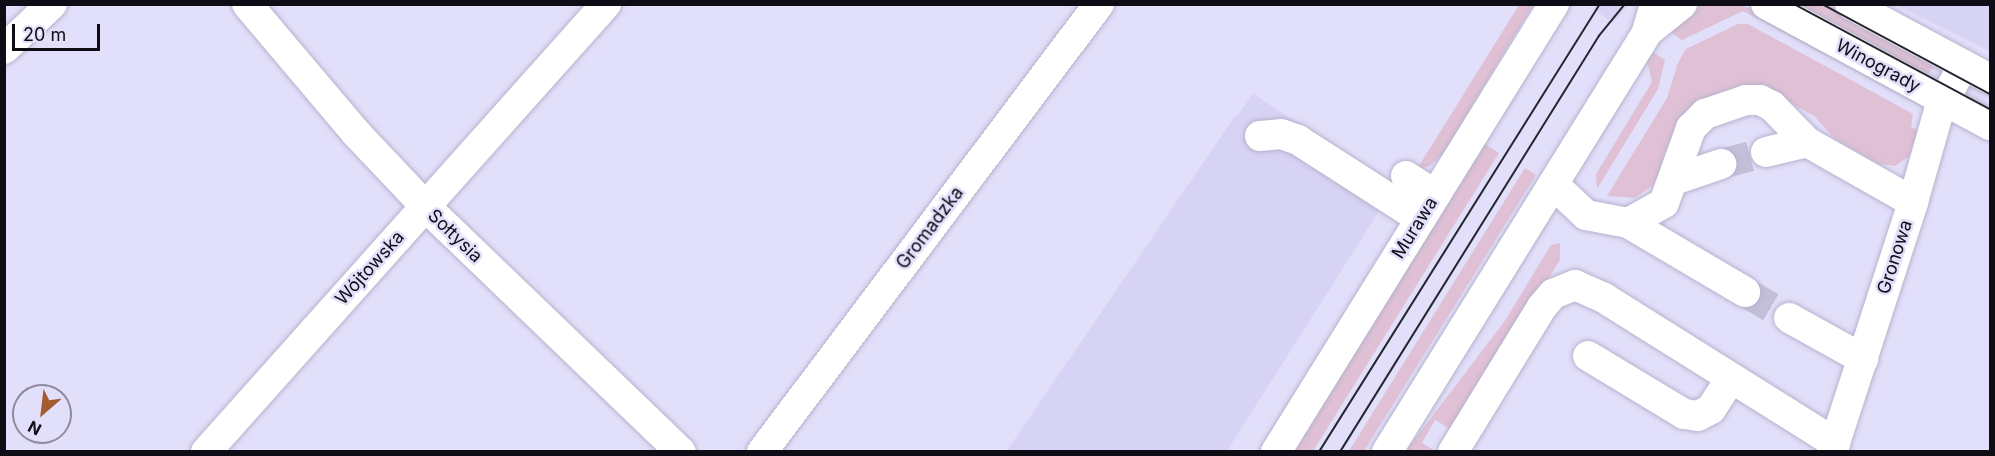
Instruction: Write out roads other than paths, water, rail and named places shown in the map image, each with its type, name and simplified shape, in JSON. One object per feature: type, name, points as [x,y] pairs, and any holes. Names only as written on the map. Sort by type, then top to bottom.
[{"type":"street","points":[[4,49],[52,4]]},
{"type":"street","name":"Sołtysia","points":[[247,4],[349,124],[424,207],[681,452]]},
{"type":"street","name":"Wójtowska","points":[[206,452],[606,4]]},
{"type":"street","name":"Gromadzka","points":[[762,452],[1099,4]]},
{"type":"street","name":"Murawa","points":[[1276,452],[1554,4]]},
{"type":"street","points":[[1387,452],[1553,184],[1651,18],[1682,4]]},
{"type":"street","name":"Winogrady","points":[[1766,4],[1990,125]]},
{"type":"street","points":[[1850,4],[1990,79]]},
{"type":"street","name":"Gronowa","points":[[1834,447],[1944,101],[1963,65]]},
{"type":"street","points":[[1628,223],[1664,203],[1692,128],[1705,114],[1746,100],[1760,100],[1772,106],[1807,142],[1913,202]]},
{"type":"street","points":[[1260,136],[1275,133],[1298,140],[1428,207]]},
{"type":"street","points":[[1766,152],[1807,142]]},
{"type":"street","points":[[1674,180],[1721,164]]},
{"type":"street","points":[[1406,176],[1428,207]]},
{"type":"street","points":[[1553,184],[1586,215],[1628,223],[1745,292]]},
{"type":"street","points":[[1453,452],[1542,307],[1553,294],[1565,287],[1575,285],[1591,291],[1731,378],[1834,447]]},
{"type":"street","points":[[1789,318],[1863,359]]},
{"type":"street","points":[[1588,356],[1684,414],[1698,416],[1711,409],[1731,378]]},
{"type":"tunnel","points":[[1721,164],[1766,152]]},
{"type":"tunnel","points":[[1745,292],[1789,318]]},
{"type":"tram line","points":[[1319,452],[1600,4]]},
{"type":"tram line","points":[[1340,452],[1599,36],[1625,4]]},
{"type":"tram line","points":[[1794,4],[1990,109]]},
{"type":"tram line","points":[[1822,4],[1990,94]]}]
